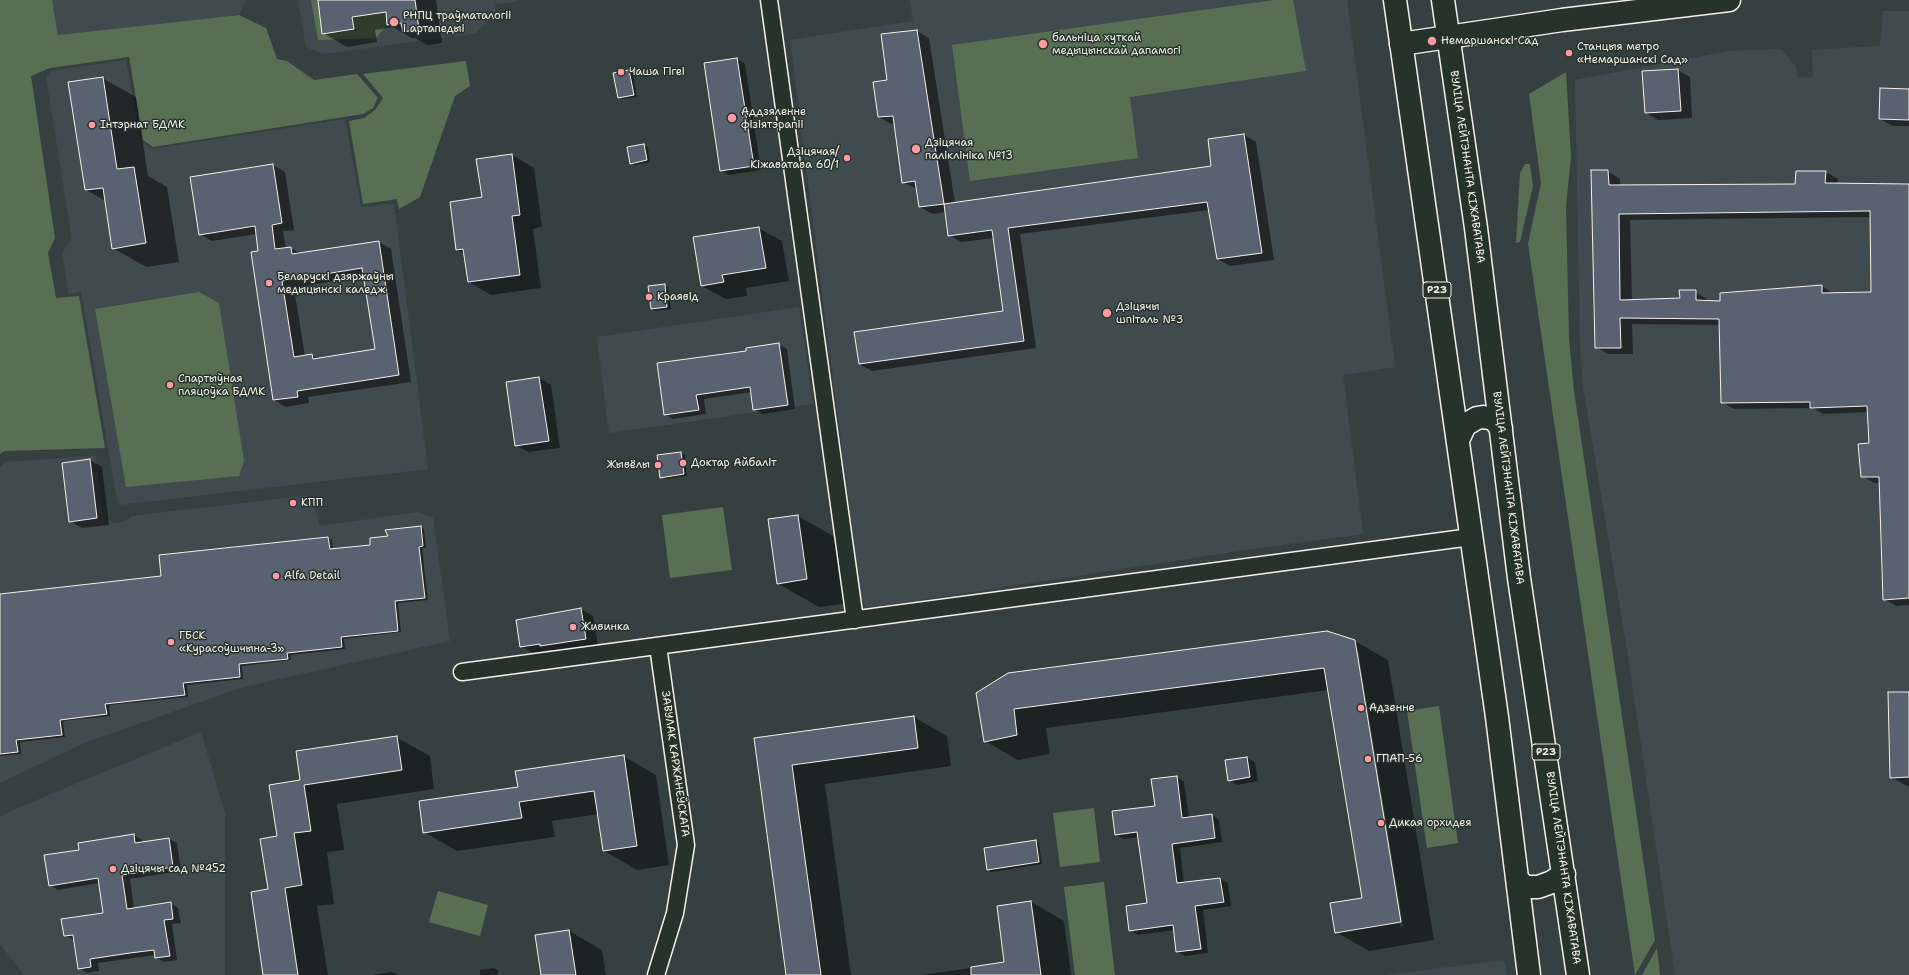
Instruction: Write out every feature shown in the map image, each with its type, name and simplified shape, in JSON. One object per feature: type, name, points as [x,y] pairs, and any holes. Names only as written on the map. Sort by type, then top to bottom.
[{"type":"main road","name":"Р23","points":[[1395,0],[1497,717],[1529,975]]},
{"type":"main road","name":"ВУЛІЦА ЛЕЙТЭНАНТА КІЖАВАТАВА","points":[[1443,0],[1476,228],[1519,578],[1578,975]]},
{"type":"main road","points":[[1401,44],[1562,20],[1729,0]]},
{"type":"main road","points":[[1458,440],[1465,425],[1477,418],[1483,417],[1494,419],[1500,428]]},
{"type":"main road","points":[[1518,879],[1525,887],[1538,887],[1552,882],[1564,874]]},
{"type":"street","points":[[769,0],[855,620]]},
{"type":"street","points":[[462,672],[1471,537]]},
{"type":"street","name":"ЗАВУЛАК КАРЖАНЕЎСКАГА","points":[[656,975],[676,913],[686,845],[658,646]]},
{"type":"shaded area","points":[[52,0],[246,0],[239,15],[58,35]]},
{"type":"shaded area","name":"РНПЦ траўматалогіі і артапедыі","points":[[298,0],[518,0],[516,2],[495,4],[496,12],[476,33],[323,54],[306,47]]},
{"type":"shaded area","name":"Дзіцячы шпіталь №3","points":[[910,0],[1347,0],[1395,367],[1343,375],[1363,534],[1252,549],[874,607],[866,606],[861,598],[790,40],[913,21]]},
{"type":"shaded area","points":[[1883,11],[1909,11],[1909,975],[1675,975],[1628,656],[1583,387],[1580,343],[1575,80],[1730,51],[1781,49],[1796,67],[1798,78],[1813,77],[1812,50],[1880,46]]},
{"type":"shaded area","points":[[126,60],[141,142],[152,149],[345,119],[361,207],[394,204],[428,469],[118,505],[81,291],[69,295],[62,253],[72,239],[46,77],[51,71]]},
{"type":"shaded area","points":[[799,307],[813,404],[609,433],[597,337]]},
{"type":"shaded area","points":[[95,456],[104,519],[115,523],[124,522],[132,516],[303,496],[314,497],[320,526],[418,512],[433,518],[450,641],[243,687],[84,743],[0,783],[0,467],[6,462]]},
{"type":"shaded area","name":"Дзіцячы сад №452","points":[[201,732],[225,814],[225,975],[24,975],[0,944],[0,817],[15,809]]},
{"type":"shaded area","points":[[1504,960],[1507,975],[1387,975]]},
{"type":"green space","points":[[0,0],[52,0],[58,35],[239,15],[266,28],[277,59],[287,61],[314,80],[357,74],[378,98],[373,108],[363,114],[153,147],[143,140],[129,57],[50,68],[31,76],[55,238],[48,253],[56,298],[79,296],[105,448],[4,451],[0,454]]},
{"type":"green space","points":[[311,0],[318,0],[323,34],[352,17],[386,12],[387,25],[376,38],[318,40]]},
{"type":"green space","points":[[1274,0],[1293,0],[1306,71],[1130,97],[1138,158],[970,181],[952,45]]},
{"type":"green space","points":[[466,61],[470,86],[455,96],[420,197],[399,209],[397,199],[363,204],[349,121],[364,118],[375,110],[383,98],[363,74]]},
{"type":"green space","points":[[1566,72],[1571,156],[1566,207],[1569,339],[1574,391],[1655,940],[1635,975],[1528,244],[1541,183],[1529,94]]},
{"type":"green space","points":[[1525,164],[1530,164],[1533,186],[1520,242],[1516,243],[1520,173]]},
{"type":"green space","name":"Спартыўная пляцоўка БДМК","points":[[199,292],[219,303],[244,461],[239,476],[126,487],[95,309]]},
{"type":"green space","points":[[723,507],[732,570],[670,578],[662,515]]},
{"type":"green space","points":[[1439,706],[1458,843],[1427,848],[1407,711]]},
{"type":"green space","points":[[1094,808],[1100,862],[1060,867],[1053,813]]},
{"type":"green space","points":[[1104,882],[1115,975],[1075,975],[1064,887]]},
{"type":"green space","points":[[438,891],[488,905],[480,936],[429,922]]},
{"type":"green space","points":[[1657,948],[1660,975],[1642,975]]},
{"type":"building","points":[[318,0],[415,0],[419,29],[403,32],[401,23],[387,25],[386,12],[352,17],[354,29],[322,34]]},
{"type":"building","name":"Дзіцячая паліклініка №13","points":[[917,30],[944,204],[919,207],[915,181],[902,183],[893,116],[878,117],[873,82],[887,80],[881,34]]},
{"type":"building","points":[[737,58],[754,166],[720,171],[704,63]]},
{"type":"building","points":[[1678,69],[1681,111],[1645,113],[1642,71]]},
{"type":"building","points":[[629,70],[634,95],[618,98],[613,73]]},
{"type":"building","name":"Інтэрнат БДМК","points":[[103,77],[117,169],[134,167],[146,243],[112,249],[103,188],[85,190],[68,82]]},
{"type":"building","points":[[1880,88],[1909,89],[1909,120],[1879,119]]},
{"type":"building","points":[[1244,134],[1262,253],[1217,259],[1207,202],[1008,228],[1024,341],[859,364],[854,332],[1003,311],[992,230],[948,236],[944,204],[1211,166],[1208,139]]},
{"type":"building","points":[[644,144],[647,160],[630,164],[627,147]]},
{"type":"building","points":[[512,154],[520,215],[512,216],[520,275],[468,282],[463,249],[456,250],[450,202],[482,197],[476,159]]},
{"type":"building","name":"Беларускі дзяржаўны медыцынскі каледж","points":[[273,164],[282,223],[272,225],[275,249],[291,247],[292,254],[379,241],[399,375],[297,391],[298,397],[273,400],[251,252],[258,251],[255,226],[199,235],[190,177]],"holes":[[[362,268],[375,349],[313,359],[312,354],[294,357],[282,281]]]},
{"type":"building","points":[[1591,170],[1608,170],[1609,185],[1795,184],[1796,171],[1826,171],[1825,183],[1909,184],[1909,598],[1883,600],[1879,477],[1861,477],[1858,444],[1869,443],[1867,406],[1810,408],[1810,402],[1721,403],[1719,319],[1620,318],[1621,348],[1595,348]],"holes":[[[1870,211],[1871,292],[1822,293],[1822,285],[1720,293],[1720,301],[1696,300],[1696,290],[1679,290],[1680,298],[1620,300],[1619,214]]]},
{"type":"building","points":[[759,227],[766,268],[722,275],[724,282],[701,286],[693,237]]},
{"type":"building","points":[[665,284],[667,307],[651,309],[648,286]]},
{"type":"building","points":[[779,343],[788,405],[753,410],[750,387],[696,395],[699,410],[664,415],[657,363],[746,351],[746,348]]},
{"type":"building","points":[[539,377],[549,441],[515,446],[506,382]]},
{"type":"building","points":[[681,452],[684,474],[660,478],[657,455]]},
{"type":"building","points":[[90,459],[97,518],[69,522],[62,463]]},
{"type":"building","points":[[798,515],[807,579],[777,584],[768,519]]},
{"type":"building","name":"ГБСК «Курасоўшчына-3»","points":[[421,526],[423,546],[419,547],[425,598],[395,601],[398,631],[341,637],[342,647],[287,653],[288,659],[239,664],[240,677],[183,683],[185,695],[105,704],[107,714],[60,720],[62,735],[16,740],[18,752],[0,754],[0,594],[161,576],[159,555],[328,537],[330,549],[370,545],[370,538],[388,536],[385,530]]},
{"type":"building","points":[[581,608],[586,639],[540,646],[540,644],[520,647],[516,620]]},
{"type":"building","points":[[1327,631],[1355,640],[1401,922],[1335,933],[1330,903],[1362,898],[1324,668],[1014,709],[1017,735],[984,742],[976,693],[1008,673]]},
{"type":"building","points":[[1888,692],[1909,692],[1909,777],[1890,778]]},
{"type":"building","points":[[914,716],[918,748],[792,765],[821,975],[786,975],[754,738]]},
{"type":"building","points":[[397,736],[402,770],[304,785],[311,831],[294,833],[302,885],[285,888],[298,975],[263,975],[251,892],[268,889],[260,839],[277,836],[269,785],[300,780],[296,751]]},
{"type":"building","points":[[624,755],[637,846],[603,851],[594,791],[519,802],[522,818],[423,833],[419,801],[518,787],[515,771]]},
{"type":"building","points":[[1247,757],[1250,777],[1228,781],[1225,760]]},
{"type":"building","points":[[1177,776],[1182,818],[1212,814],[1215,838],[1172,844],[1177,883],[1220,878],[1224,902],[1195,906],[1201,949],[1176,952],[1173,925],[1129,931],[1126,906],[1147,903],[1137,832],[1115,835],[1112,811],[1155,806],[1151,779]]},
{"type":"building","points":[[134,834],[135,843],[169,838],[173,867],[122,875],[127,909],[171,902],[173,919],[164,920],[170,956],[155,958],[154,950],[130,953],[90,959],[91,967],[78,969],[73,935],[64,936],[61,919],[103,913],[98,878],[49,886],[44,855],[79,850],[78,843]]},
{"type":"building","points":[[1036,840],[1039,862],[987,870],[984,848]]},
{"type":"building","points":[[1031,901],[1041,975],[971,975],[971,967],[1004,962],[997,906]]},
{"type":"building","points":[[569,930],[576,975],[541,975],[535,935]]},
{"type":"place","name":"РНПЦ траўматалогіі і артапедыі","points":[[394,22]]},
{"type":"place","name":"Немаршанскі Сад","points":[[1432,41]]},
{"type":"place","name":"бальніца хуткай медыцынскай дапамогі","points":[[1043,44]]},
{"type":"place","name":"Станцыя метро «Немаршанскі Сад»","points":[[1569,53]]},
{"type":"place","name":"Чаша Гігеі","points":[[621,72]]},
{"type":"place","name":"Аддзяленне фізіятэрапіі","points":[[732,118]]},
{"type":"place","name":"Інтэрнат БДМК","points":[[92,125]]},
{"type":"place","name":"Дзіцячая паліклініка №13","points":[[916,149]]},
{"type":"place","name":"Дзіцячая/ Кіжаватава 60/1","points":[[847,158]]},
{"type":"place","name":"Беларускі дзяржаўны медыцынскі каледж","points":[[269,283]]},
{"type":"place","name":"Краявід","points":[[649,297]]},
{"type":"place","name":"Дзіцячы шпіталь №3","points":[[1107,313]]},
{"type":"place","name":"Спартыўная пляцоўка БДМК","points":[[170,385]]},
{"type":"place","name":"Доктар Айбаліт","points":[[683,463]]},
{"type":"place","name":"Жывёлы","points":[[658,465]]},
{"type":"place","name":"КПП","points":[[293,503]]},
{"type":"place","name":"Alfa Detail","points":[[276,576]]},
{"type":"place","name":"Живинка","points":[[573,627]]},
{"type":"place","name":"ГБСК «Курасоўшчына-3»","points":[[171,642]]},
{"type":"place","name":"Адзенне","points":[[1361,708]]},
{"type":"place","name":"ГПАП-56","points":[[1368,759]]},
{"type":"place","name":"Дикая орхидея","points":[[1381,823]]},
{"type":"place","name":"Дзіцячы сад №452","points":[[113,869]]}]
